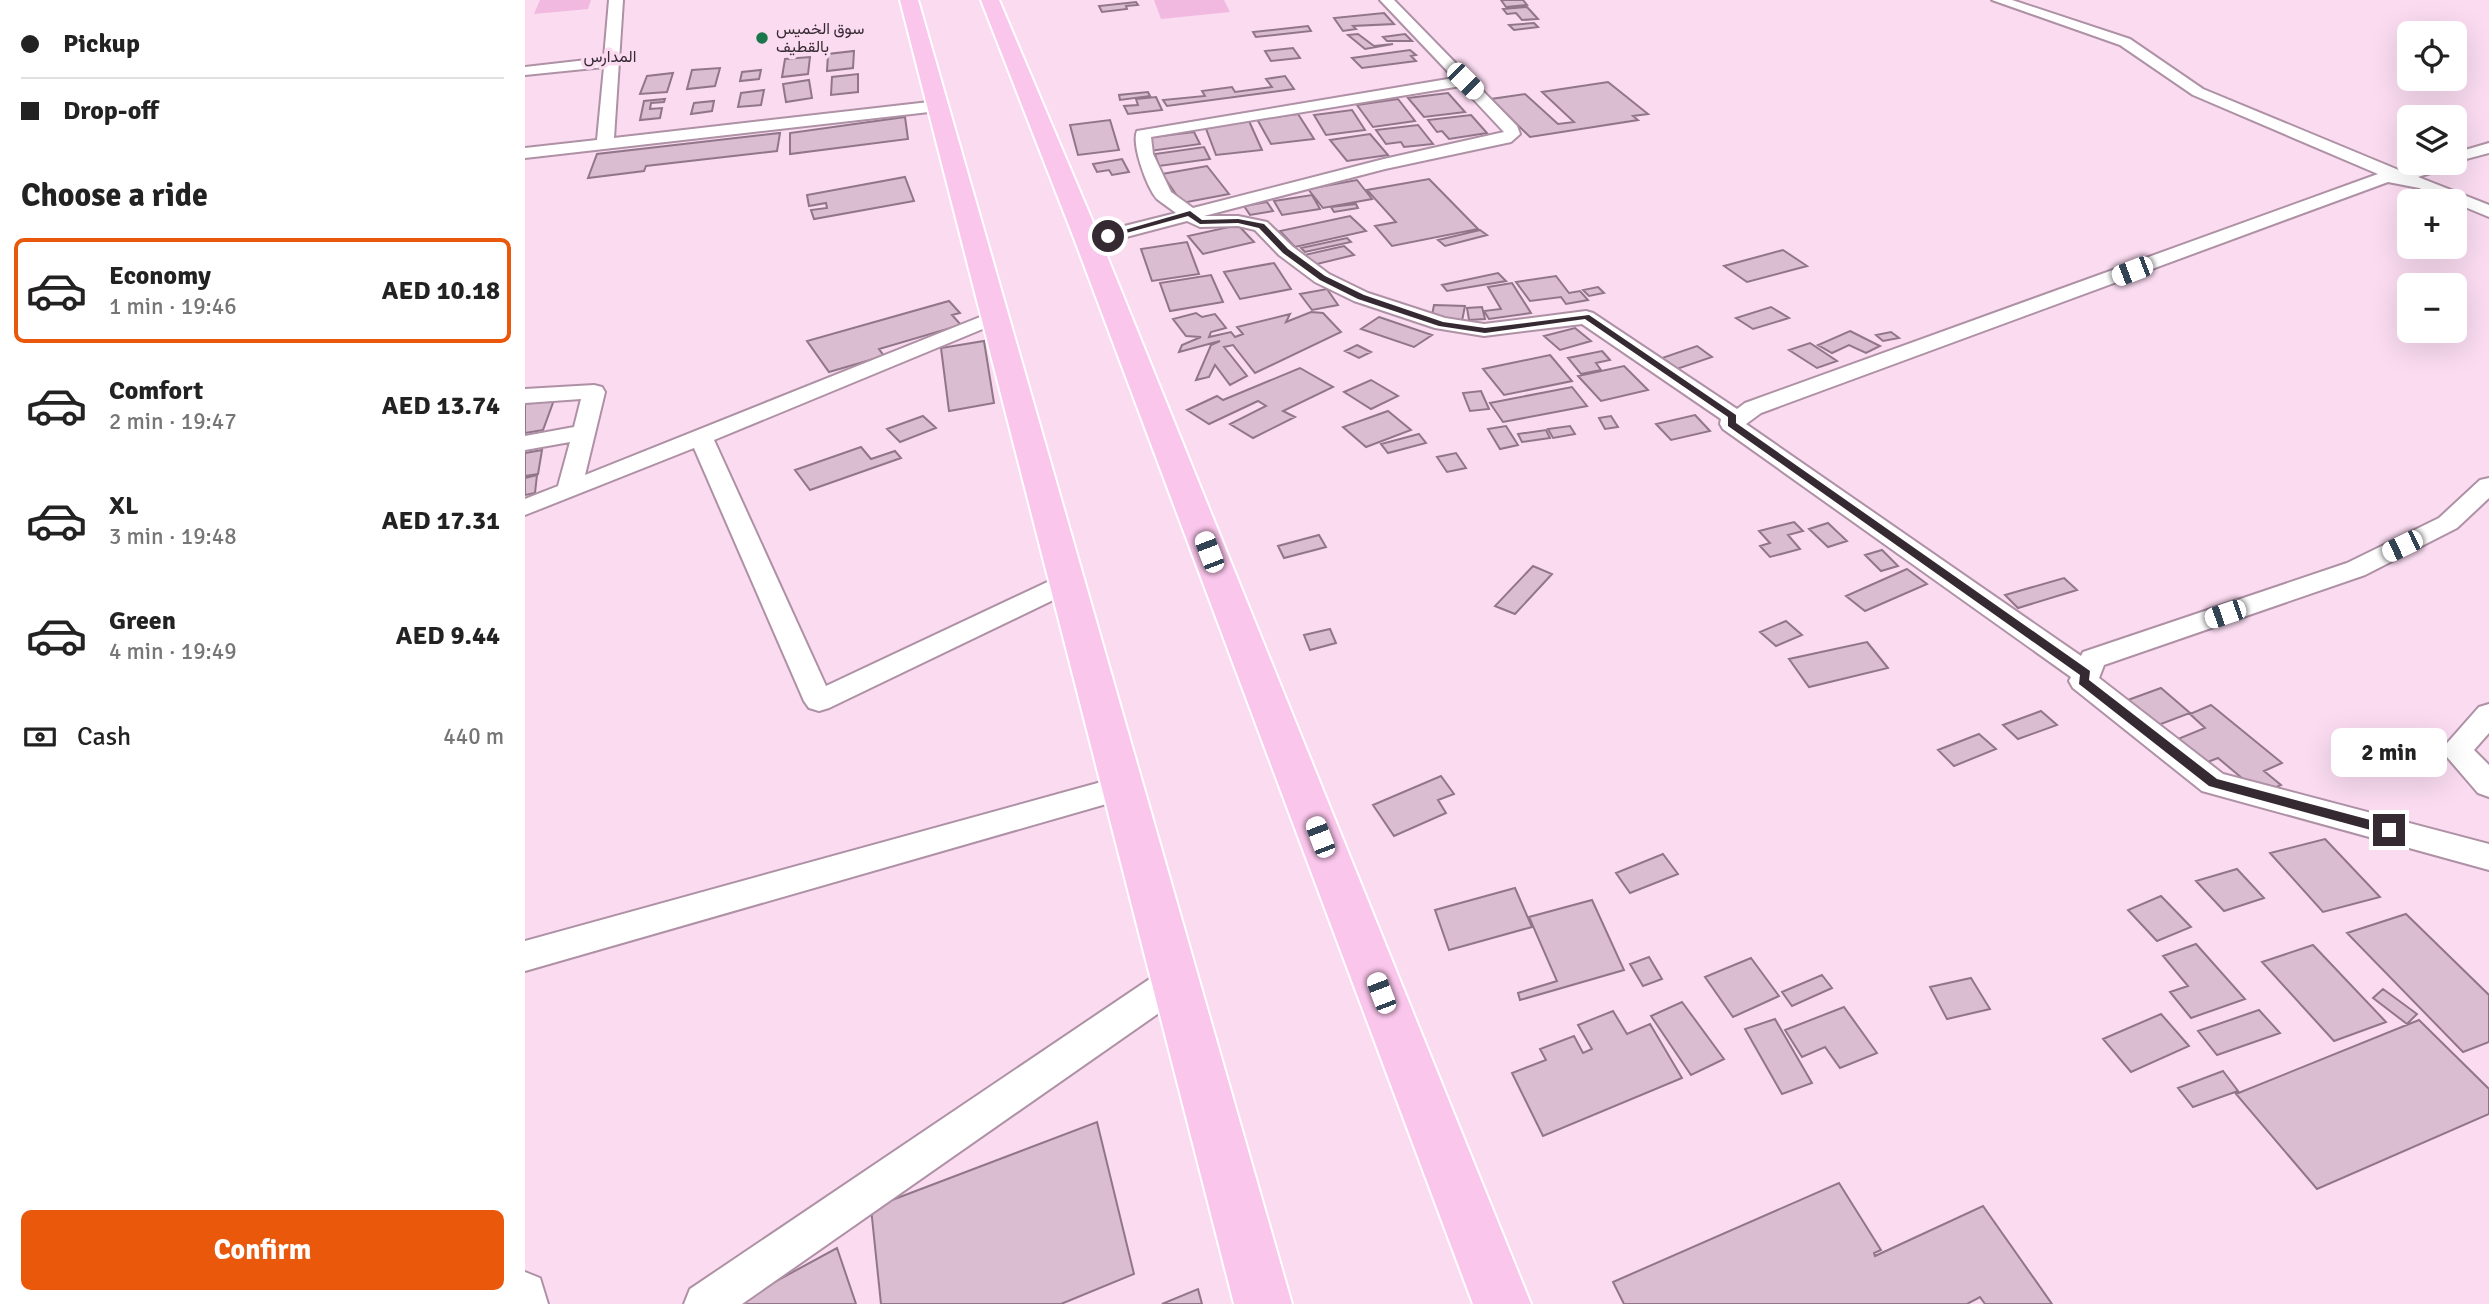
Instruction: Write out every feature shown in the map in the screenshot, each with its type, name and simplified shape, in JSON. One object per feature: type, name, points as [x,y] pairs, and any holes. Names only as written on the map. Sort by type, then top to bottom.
[{"type":"main road","points":[[909,0],[1263,1304]]},
{"type":"main road","points":[[991,0],[1503,1304]]},
{"type":"street","points":[[605,143],[616,0]]},
{"type":"street","points":[[1087,241],[1384,164],[1504,139],[1511,134],[1511,129],[1387,0]]},
{"type":"street","points":[[1999,0],[2125,41],[2198,92],[2489,212]]},
{"type":"street","points":[[525,71],[611,62]]},
{"type":"street","points":[[1465,81],[1143,134],[1145,154],[1163,195],[1200,222],[1238,221],[1261,226],[1286,251],[1322,278],[1361,297],[1442,324],[1485,330],[1586,317],[1733,416],[1731,424]]},
{"type":"street","points":[[525,153],[938,106]]},
{"type":"street","points":[[2467,155],[2489,148]]},
{"type":"street","points":[[1731,424],[1753,408],[2324,198],[2386,177],[2406,175]]},
{"type":"street","points":[[525,508],[995,317]]},
{"type":"street","points":[[525,396],[594,392],[569,491]]},
{"type":"street","points":[[1731,424],[2086,674]]},
{"type":"street","points":[[525,443],[584,432]]},
{"type":"street","points":[[701,437],[819,701],[1067,583]]},
{"type":"street","points":[[2489,485],[2448,523],[2356,569],[2093,659],[2083,681],[2213,783],[2489,857]]},
{"type":"street","points":[[2489,714],[2456,750],[2489,785]]},
{"type":"street","points":[[525,956],[1123,788]]},
{"type":"street","points":[[705,1304],[1175,981]]},
{"type":"street","points":[[525,1293],[527,1304]]},
{"type":"shaded area","points":[[540,0],[591,0],[588,9],[534,14]]},
{"type":"shaded area","points":[[1154,0],[1224,0],[1230,12],[1161,19]]},
{"type":"building","points":[[1501,0],[1523,0],[1527,5],[1506,7]]},
{"type":"building","points":[[1136,2],[1138,5],[1126,6],[1127,9],[1102,12],[1099,6]]},
{"type":"building","points":[[1527,7],[1538,19],[1522,20],[1516,13],[1507,14],[1503,9]]},
{"type":"building","points":[[1384,13],[1394,24],[1353,26],[1356,29],[1343,31],[1334,18]]},
{"type":"building","points":[[1534,23],[1538,27],[1514,30],[1509,25]]},
{"type":"building","points":[[1308,26],[1311,31],[1256,37],[1253,32]]},
{"type":"building","points":[[1358,34],[1374,46],[1393,44],[1365,49],[1348,35]]},
{"type":"building","points":[[1405,34],[1412,41],[1387,41],[1383,37]]},
{"type":"building","points":[[1293,48],[1300,58],[1271,61],[1265,51]]},
{"type":"building","points":[[1410,50],[1416,55],[1411,56],[1416,61],[1362,68],[1352,58]]},
{"type":"building","points":[[854,51],[853,68],[827,71],[828,54]]},
{"type":"building","points":[[810,57],[808,74],[782,77],[785,59]]},
{"type":"building","points":[[720,68],[715,86],[687,89],[692,70]]},
{"type":"building","points":[[761,70],[759,79],[740,81],[742,72]]},
{"type":"building","points":[[673,73],[667,92],[640,94],[647,76]]},
{"type":"building","points":[[858,74],[858,92],[831,95],[832,77]]},
{"type":"building","points":[[1285,76],[1294,89],[1167,106],[1163,100],[1205,96],[1202,91],[1232,87],[1235,92],[1272,87],[1266,79]]},
{"type":"building","points":[[809,80],[812,98],[786,102],[783,84]]},
{"type":"building","points":[[1608,82],[1648,114],[1633,116],[1638,120],[1530,137],[1491,99],[1525,94],[1558,124],[1574,122],[1542,92]]},
{"type":"building","points":[[764,90],[761,105],[738,107],[741,93]]},
{"type":"building","points":[[1148,92],[1150,96],[1120,100],[1119,95]]},
{"type":"building","points":[[1448,93],[1465,112],[1424,117],[1408,98]]},
{"type":"building","points":[[1156,97],[1162,110],[1128,114],[1124,106],[1138,105],[1136,99]]},
{"type":"building","points":[[665,99],[664,102],[651,103],[650,109],[662,108],[660,118],[640,120],[644,101]]},
{"type":"building","points":[[1398,99],[1415,121],[1373,127],[1357,105]]},
{"type":"building","points":[[714,101],[712,111],[691,114],[694,103]]},
{"type":"building","points":[[1352,110],[1365,130],[1326,135],[1314,115]]},
{"type":"building","points":[[1298,114],[1314,139],[1271,144],[1257,119]]},
{"type":"building","points":[[1471,115],[1487,133],[1449,139],[1442,131],[1437,132],[1428,120]]},
{"type":"building","points":[[905,117],[908,139],[790,154],[790,133]]},
{"type":"building","points":[[1110,120],[1119,150],[1078,155],[1070,125]]},
{"type":"building","points":[[1249,121],[1262,150],[1216,155],[1205,126]]},
{"type":"building","points":[[1418,125],[1433,144],[1404,147],[1401,142],[1386,144],[1376,130]]},
{"type":"building","points":[[1194,132],[1200,144],[1150,151],[1145,138]]},
{"type":"building","points":[[780,133],[777,151],[646,166],[644,171],[588,178],[597,154]]},
{"type":"building","points":[[1370,134],[1388,155],[1347,161],[1330,140]]},
{"type":"building","points":[[1204,147],[1210,159],[1159,166],[1155,154]]},
{"type":"building","points":[[1122,159],[1129,172],[1112,175],[1109,170],[1097,172],[1093,164]]},
{"type":"building","points":[[1207,166],[1229,194],[1182,203],[1162,174]]},
{"type":"building","points":[[905,177],[914,201],[814,219],[811,210],[827,208],[826,203],[809,206],[807,195]]},
{"type":"building","points":[[1429,179],[1478,229],[1392,246],[1375,226],[1396,222],[1367,190]]},
{"type":"building","points":[[1357,180],[1372,199],[1323,208],[1308,189]]},
{"type":"building","points":[[1312,195],[1320,209],[1282,215],[1274,201]]},
{"type":"building","points":[[1267,202],[1273,211],[1250,215],[1244,206]]},
{"type":"building","points":[[1356,204],[1358,208],[1334,212],[1331,207]]},
{"type":"building","points":[[1350,216],[1366,231],[1295,247],[1280,231]]},
{"type":"building","points":[[1238,225],[1254,242],[1203,254],[1188,236]]},
{"type":"building","points":[[1480,230],[1487,235],[1445,246],[1438,240]]},
{"type":"building","points":[[1347,238],[1351,242],[1305,252],[1301,248]]},
{"type":"building","points":[[1187,242],[1199,274],[1152,281],[1141,249]]},
{"type":"building","points":[[1344,246],[1354,255],[1309,266],[1300,256]]},
{"type":"building","points":[[1783,250],[1807,266],[1747,282],[1724,266]]},
{"type":"building","points":[[1274,263],[1291,289],[1240,299],[1224,272]]},
{"type":"building","points":[[1498,273],[1506,281],[1447,291],[1442,285]]},
{"type":"building","points":[[1211,275],[1223,302],[1170,311],[1160,283]]},
{"type":"building","points":[[1556,276],[1569,293],[1580,291],[1588,300],[1566,304],[1561,297],[1530,301],[1516,282]]},
{"type":"building","points":[[1512,283],[1531,313],[1489,319],[1484,311],[1501,309],[1488,287]]},
{"type":"building","points":[[1598,287],[1604,293],[1589,296],[1583,290]]},
{"type":"building","points":[[1327,289],[1338,305],[1312,310],[1300,294]]},
{"type":"building","points":[[949,301],[960,313],[952,315],[961,325],[879,349],[884,356],[829,372],[807,341]]},
{"type":"building","points":[[1434,305],[1465,306],[1462,321],[1431,320]]},
{"type":"building","points":[[1482,307],[1485,319],[1469,320],[1467,308]]},
{"type":"building","points":[[1771,307],[1789,318],[1753,329],[1736,318]]},
{"type":"building","points":[[1311,312],[1323,313],[1341,332],[1255,373],[1233,345],[1224,347],[1247,376],[1230,385],[1215,365],[1209,377],[1196,380],[1211,345],[1220,341],[1179,352],[1182,345],[1201,337],[1186,336],[1173,319],[1196,313],[1202,317],[1215,314],[1226,328],[1211,332],[1209,337],[1231,332],[1235,337],[1243,334],[1237,327],[1290,314],[1286,322]]},
{"type":"building","points":[[1379,317],[1432,335],[1414,347],[1361,329]]},
{"type":"building","points":[[1575,328],[1591,341],[1560,350],[1544,336]]},
{"type":"building","points":[[1850,331],[1880,346],[1866,353],[1849,345],[1832,353],[1818,345]]},
{"type":"building","points":[[1891,332],[1899,338],[1883,341],[1876,335]]},
{"type":"building","points":[[984,341],[994,403],[949,411],[941,348]]},
{"type":"building","points":[[1810,343],[1837,361],[1817,368],[1789,350]]},
{"type":"building","points":[[1357,345],[1371,352],[1359,358],[1345,351]]},
{"type":"building","points":[[1697,346],[1712,357],[1677,369],[1662,358]]},
{"type":"building","points":[[1602,351],[1610,360],[1596,363],[1601,370],[1581,374],[1568,358]]},
{"type":"building","points":[[1550,355],[1572,381],[1504,395],[1483,369]]},
{"type":"building","points":[[1624,366],[1648,390],[1601,401],[1578,376]]},
{"type":"building","points":[[1300,368],[1333,387],[1283,411],[1295,417],[1253,438],[1230,424],[1266,406],[1258,401],[1209,424],[1187,410],[1217,396],[1223,400]]},
{"type":"building","points":[[1371,380],[1398,396],[1371,409],[1344,392]]},
{"type":"building","points":[[1572,387],[1587,406],[1503,422],[1490,403]]},
{"type":"building","points":[[1481,391],[1489,409],[1470,411],[1463,393]]},
{"type":"building","points":[[554,400],[543,430],[525,433],[525,404]]},
{"type":"building","points":[[1388,411],[1411,430],[1366,447],[1343,427]]},
{"type":"building","points":[[1695,415],[1710,431],[1671,440],[1656,424]]},
{"type":"building","points":[[923,416],[936,428],[900,442],[887,429]]},
{"type":"building","points":[[1611,416],[1618,427],[1605,429],[1599,418]]},
{"type":"building","points":[[1506,426],[1518,445],[1500,449],[1488,429]]},
{"type":"building","points":[[1570,426],[1575,434],[1553,438],[1548,429]]},
{"type":"building","points":[[1546,430],[1550,438],[1522,442],[1518,434]]},
{"type":"building","points":[[1419,434],[1426,443],[1388,453],[1381,444]]},
{"type":"building","points":[[861,447],[871,459],[895,451],[901,458],[810,490],[795,470]]},
{"type":"building","points":[[542,450],[538,474],[525,476],[525,453]]},
{"type":"building","points":[[1456,453],[1466,468],[1447,472],[1437,457]]},
{"type":"building","points":[[537,475],[535,493],[525,495],[525,478]]},
{"type":"building","points":[[1794,522],[1803,531],[1788,535],[1800,549],[1770,557],[1760,546],[1770,543],[1759,531]]},
{"type":"building","points":[[1828,523],[1847,541],[1828,547],[1809,529]]},
{"type":"building","points":[[1319,535],[1326,547],[1284,558],[1278,546]]},
{"type":"building","points":[[1882,550],[1898,566],[1881,571],[1865,555]]},
{"type":"building","points":[[1533,566],[1552,574],[1515,614],[1495,606]]},
{"type":"building","points":[[1907,569],[1927,584],[1865,611],[1846,596]]},
{"type":"building","points":[[2064,578],[2077,590],[2018,608],[2005,595]]},
{"type":"building","points":[[1786,621],[1802,635],[1776,646],[1760,632]]},
{"type":"building","points":[[1330,629],[1336,643],[1310,650],[1304,635]]},
{"type":"building","points":[[1867,642],[1888,668],[1809,687],[1789,659]]},
{"type":"building","points":[[2161,688],[2190,713],[2145,730],[2117,704]]},
{"type":"building","points":[[2211,705],[2282,763],[2264,771],[2281,785],[2261,794],[2218,758],[2200,765],[2173,741],[2205,728],[2190,714]]},
{"type":"building","points":[[2041,711],[2057,725],[2018,739],[2003,725]]},
{"type":"building","points":[[1979,734],[1996,749],[1954,766],[1938,750]]},
{"type":"building","points":[[1441,776],[1454,794],[1438,800],[1446,813],[1394,836],[1373,805]]},
{"type":"building","points":[[2325,839],[2380,897],[2323,912],[2270,853]]},
{"type":"building","points":[[1663,854],[1678,874],[1630,893],[1616,873]]},
{"type":"building","points":[[2237,869],[2264,898],[2224,911],[2196,881]]},
{"type":"building","points":[[1515,888],[1532,927],[1449,950],[1435,910]]},
{"type":"building","points":[[2161,896],[2191,927],[2157,941],[2128,910]]},
{"type":"building","points":[[1592,900],[1624,970],[1520,1000],[1518,993],[1557,981],[1529,917]]},
{"type":"building","points":[[2406,914],[2489,995],[2489,1042],[2463,1052],[2347,933]]},
{"type":"building","points":[[2196,944],[2245,999],[2191,1018],[2170,992],[2188,986],[2163,956]]},
{"type":"building","points":[[2313,945],[2386,1022],[2334,1041],[2262,962]]},
{"type":"building","points":[[1649,957],[1662,979],[1643,986],[1630,964]]},
{"type":"building","points":[[1751,958],[1779,996],[1733,1017],[1705,977]]},
{"type":"building","points":[[1822,975],[1832,988],[1792,1006],[1782,992]]},
{"type":"building","points":[[1971,978],[1990,1009],[1947,1019],[1930,987]]},
{"type":"building","points":[[2383,989],[2417,1014],[2407,1024],[2373,998]]},
{"type":"building","points":[[1682,1002],[1724,1059],[1691,1075],[1651,1016]]},
{"type":"building","points":[[1844,1007],[1877,1053],[1840,1068],[1825,1047],[1802,1057],[1785,1030]]},
{"type":"building","points":[[2259,1010],[2280,1033],[2217,1055],[2198,1031]]},
{"type":"building","points":[[1613,1011],[1627,1034],[1650,1024],[1682,1078],[1543,1136],[1512,1073],[1546,1060],[1540,1049],[1574,1036],[1583,1053],[1592,1049],[1578,1025]]},
{"type":"building","points":[[2161,1014],[2189,1046],[2131,1072],[2103,1039]]},
{"type":"building","points":[[1775,1019],[1812,1083],[1782,1094],[1745,1029]]},
{"type":"building","points":[[2419,1020],[2489,1089],[2489,1114],[2317,1189],[2236,1094]]},
{"type":"building","points":[[2223,1071],[2238,1091],[2193,1107],[2178,1088]]},
{"type":"building","points":[[1097,1122],[1134,1274],[1061,1304],[881,1304],[871,1208]]},
{"type":"building","points":[[1839,1183],[1881,1250],[1874,1253],[1875,1256],[1983,1206],[2052,1304],[1985,1304],[1980,1297],[1967,1304],[1624,1304],[1613,1282]]},
{"type":"building","points":[[837,1248],[856,1304],[734,1304]]},
{"type":"building","points":[[1198,1289],[1202,1304],[1162,1304]]},
{"type":"place","name":"سوق الخميس بالقطيف","points":[[762,38]]},
{"type":"district","name":"المدارس","points":[[610,57]]},
{"type":"route","points":[[1108,236],[1190,214],[1200,222],[1238,221],[1261,226],[1286,251],[1322,278],[1361,297],[1442,324],[1485,330],[1586,317],[1733,416],[1731,424],[2086,674],[2083,681],[2213,783],[2389,830]]}]
